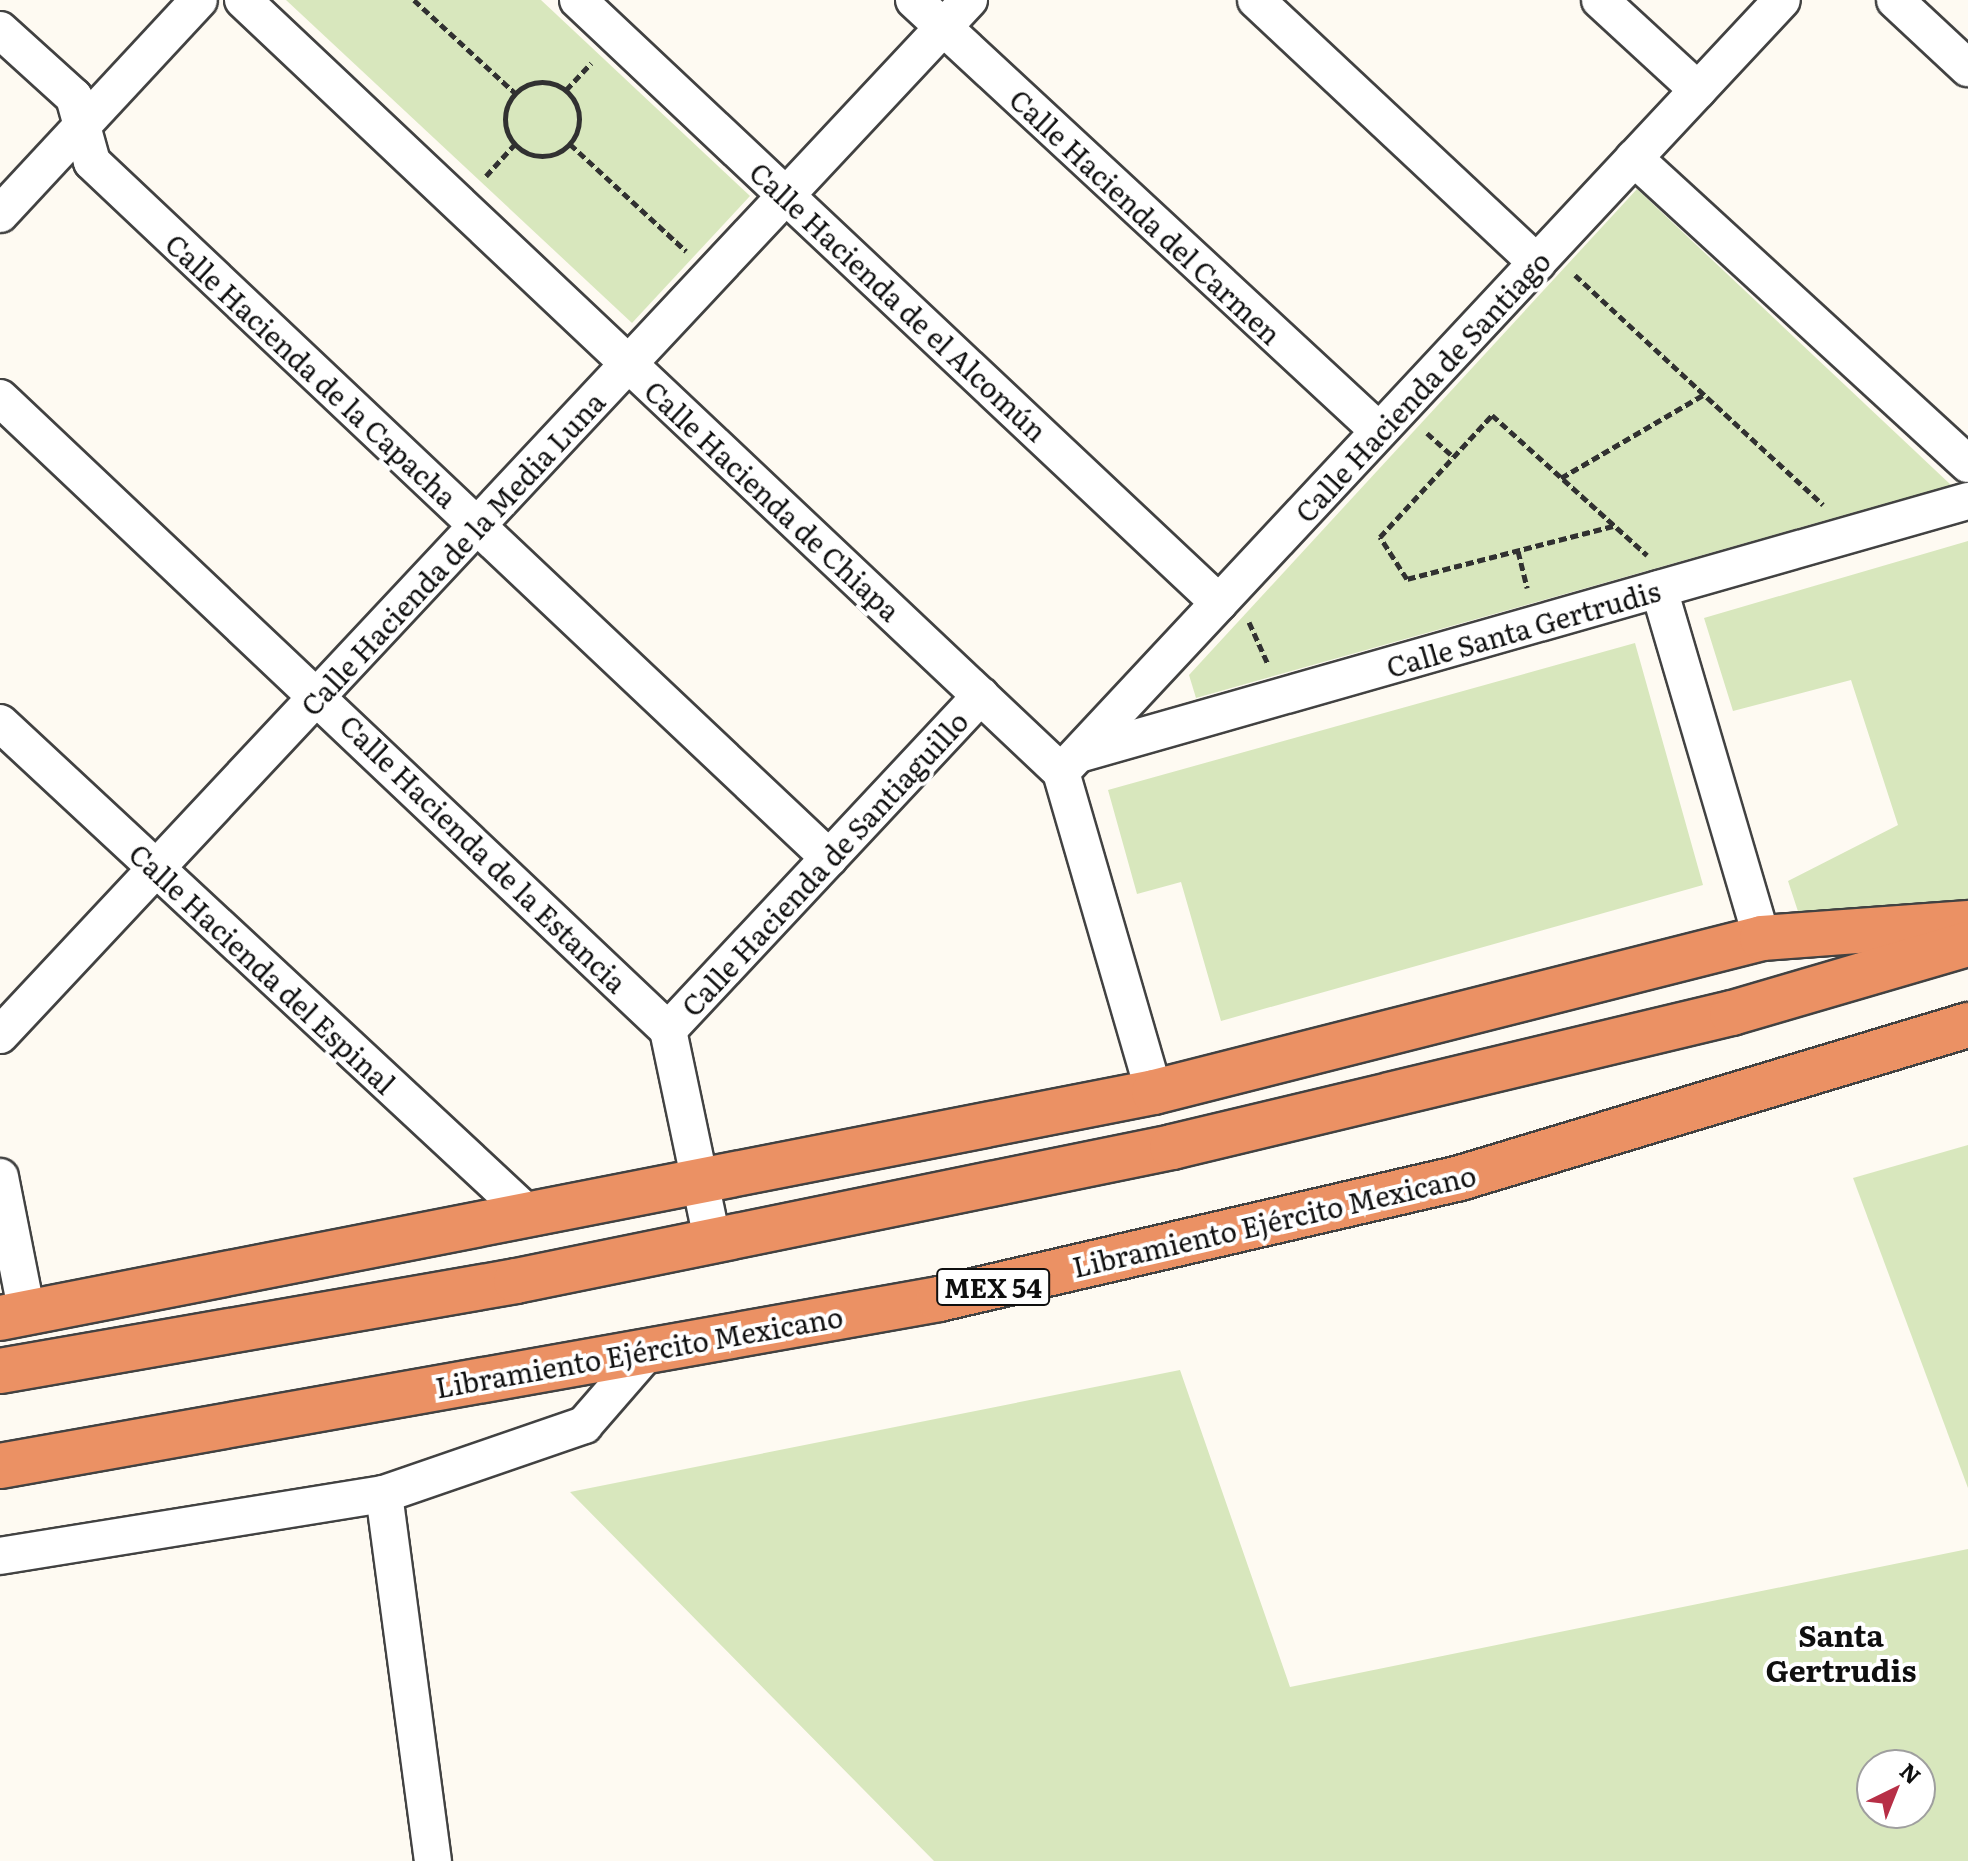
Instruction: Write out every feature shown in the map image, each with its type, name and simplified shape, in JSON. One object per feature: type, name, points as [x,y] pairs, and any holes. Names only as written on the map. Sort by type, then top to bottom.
[{"type":"highway","points":[[13,1315],[526,1212],[1154,1092],[1762,938],[1968,923]]},
{"type":"highway","points":[[0,1371],[713,1243],[1202,1139],[1732,1013],[1968,944]]},
{"type":"highway","name":"Libramiento Ejército Mexicano","points":[[0,1466],[939,1299],[1460,1178],[1968,1025]]},
{"type":"street","points":[[0,214],[199,0]]},
{"type":"street","name":"Calle Hacienda de Chiapa","points":[[243,0],[981,696],[1069,763]]},
{"type":"street","name":"Calle Hacienda de el Alcomún","points":[[578,0],[1233,610]]},
{"type":"street","name":"Calle Hacienda del Carmen","points":[[914,0],[1379,431]]},
{"type":"street","name":"Calle Hacienda de la Media Luna","points":[[0,1035],[969,0]]},
{"type":"street","points":[[1256,0],[1537,263]]},
{"type":"street","points":[[1600,0],[1698,90]]},
{"type":"street","name":"Calle Hacienda de Santiago","points":[[1069,763],[1233,610],[1379,431],[1782,0]]},
{"type":"street","points":[[1895,0],[1968,68]]},
{"type":"street","name":"Calle Hacienda de la Capacha","points":[[0,30],[74,97],[92,162],[829,858]]},
{"type":"street","points":[[1634,158],[1968,464]]},
{"type":"street","name":"Calle Hacienda de la Estancia","points":[[0,398],[319,695],[668,1030]]},
{"type":"street","name":"Calle Santa Gertrudis","points":[[1069,763],[1657,575],[1968,501]]},
{"type":"street","points":[[1657,575],[1762,938]]},
{"type":"street","name":"Calle Hacienda de Santiaguillo","points":[[668,1030],[981,696]]},
{"type":"street","name":"Calle Hacienda del Espinal","points":[[0,723],[526,1212]]},
{"type":"street","points":[[1069,763],[1154,1092]]},
{"type":"street","points":[[668,1030],[713,1243]]},
{"type":"street","points":[[0,1177],[13,1315]]},
{"type":"street","points":[[0,1556],[384,1494],[584,1425],[650,1349]]},
{"type":"street","points":[[384,1494],[433,1861]]},
{"type":"path","points":[[414,0],[515,93]]},
{"type":"path","points":[[566,90],[595,59]]},
{"type":"path","points":[[535,82],[566,90],[579,111],[570,144],[560,151],[537,155],[515,144],[505,113],[515,93],[535,82]]},
{"type":"path","points":[[486,176],[515,144]]},
{"type":"path","points":[[570,144],[686,251]]},
{"type":"path","points":[[1571,272],[1829,510]]},
{"type":"path","points":[[1561,478],[1703,395]]},
{"type":"path","points":[[1613,526],[1407,579],[1380,537],[1492,415],[1613,526],[1657,575]]},
{"type":"path","points":[[1423,430],[1454,457]]},
{"type":"path","points":[[1518,551],[1529,596]]},
{"type":"path","points":[[1233,610],[1270,670]]},
{"type":"green space","points":[[286,0],[541,0],[750,196],[632,323]]},
{"type":"green space","points":[[1637,189],[1951,485],[1196,698],[1189,675]]},
{"type":"green space","points":[[1968,541],[1968,904],[1810,948],[1788,881],[1898,825],[1851,680],[1733,711],[1704,618]]},
{"type":"green space","points":[[1635,643],[1703,885],[1221,1021],[1181,882],[1137,894],[1108,790]]},
{"type":"green space","points":[[1968,1145],[1968,1488],[1853,1178]]},
{"type":"green space","points":[[1180,1370],[1290,1687],[1968,1549],[1968,1861],[934,1861],[570,1492]]},
{"type":"district","name":"Santa Gertrudis","points":[[1841,1651]]}]
